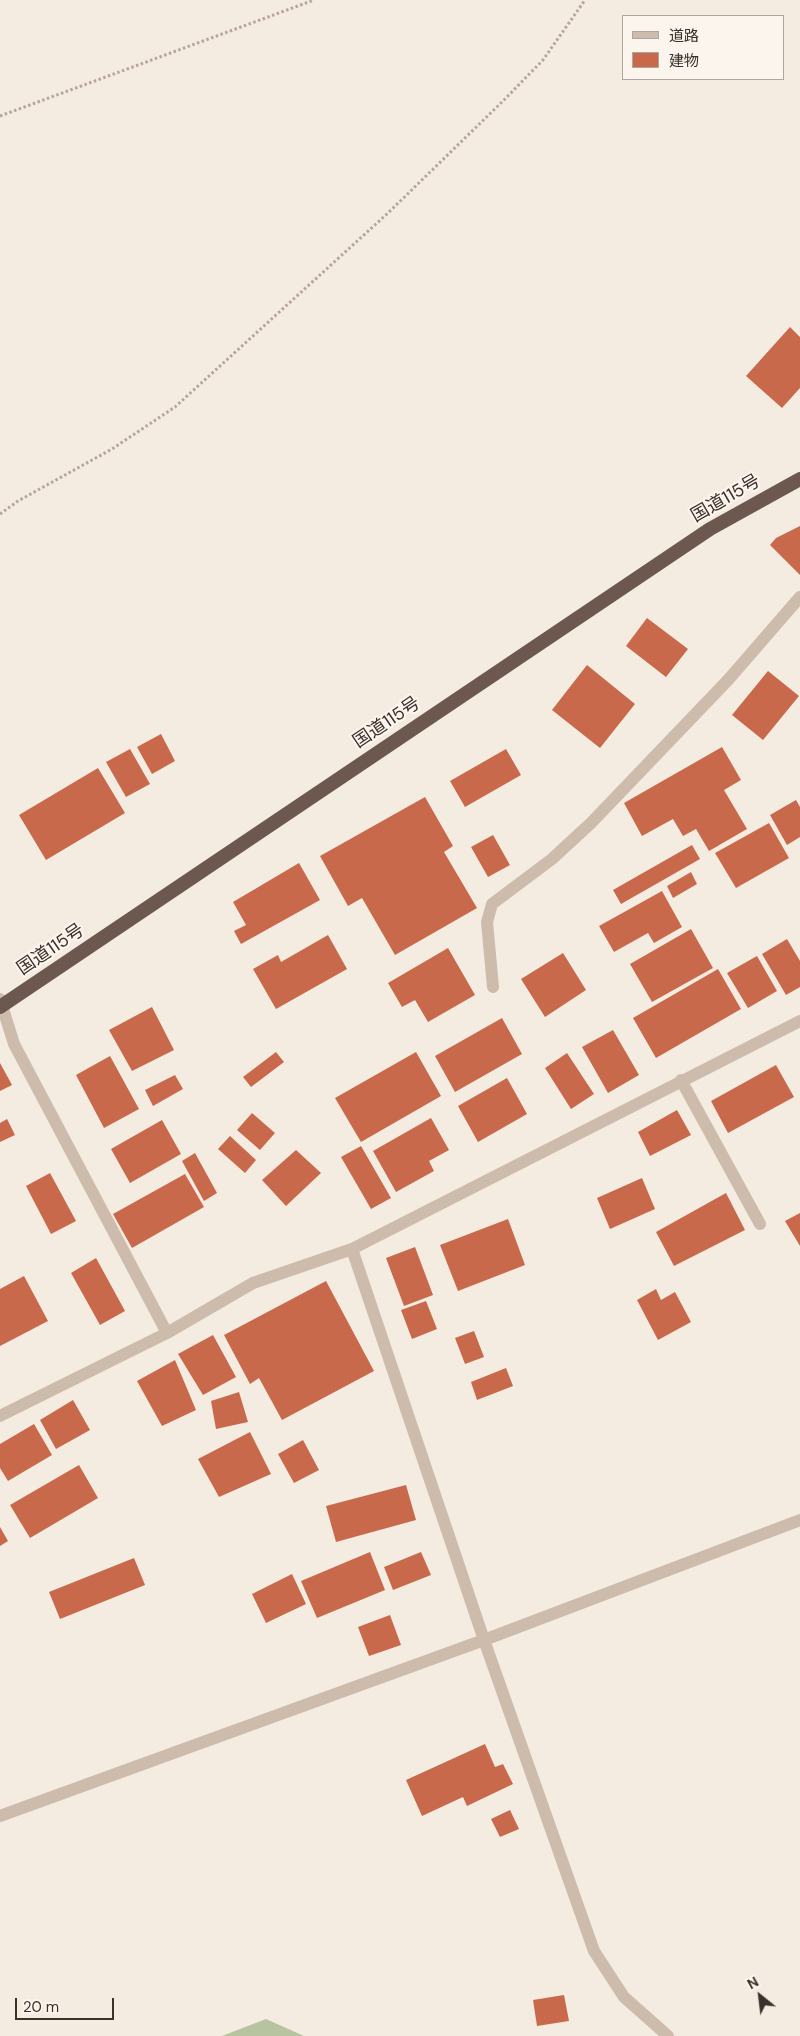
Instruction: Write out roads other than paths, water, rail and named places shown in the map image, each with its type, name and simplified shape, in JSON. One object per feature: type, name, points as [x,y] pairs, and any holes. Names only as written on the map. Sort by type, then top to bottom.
[{"type":"highway","name":"国道115号","points":[[1,1003],[710,529],[800,479]]},
{"type":"street","points":[[493,987],[487,922],[492,904],[552,859],[591,823],[728,680],[800,597]]},
{"type":"street","points":[[1,1003],[14,1044],[168,1333]]},
{"type":"street","points":[[0,1416],[168,1333],[253,1283],[352,1250],[681,1080],[800,1021]]},
{"type":"street","points":[[681,1080],[760,1224]]},
{"type":"street","points":[[352,1250],[484,1640],[594,1952],[624,1996],[668,2036]]},
{"type":"street","points":[[0,1816],[484,1640],[800,1520]]}]
